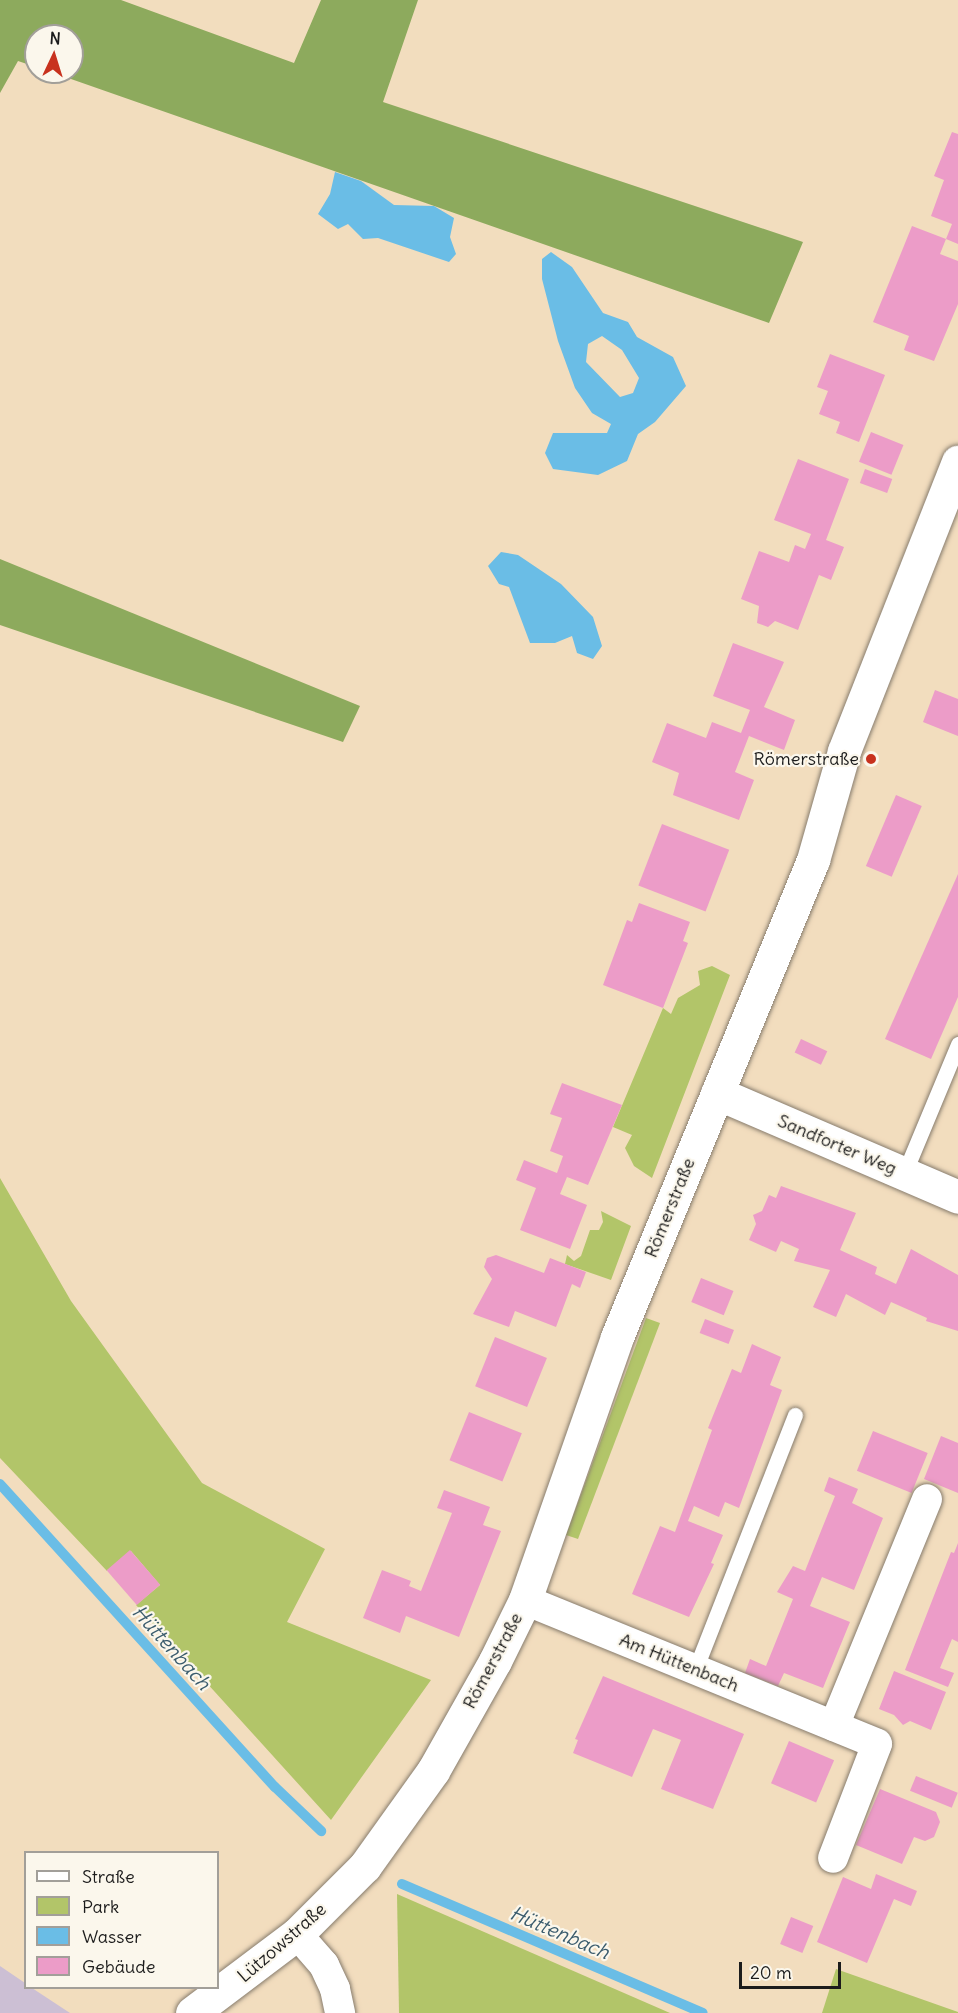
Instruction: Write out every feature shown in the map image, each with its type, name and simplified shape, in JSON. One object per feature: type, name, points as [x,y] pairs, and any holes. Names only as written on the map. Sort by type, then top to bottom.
[{"type":"street","name":"Römerstraße","points":[[365,1866],[433,1771],[525,1600],[617,1337],[813,860],[844,751],[958,462]]},
{"type":"street","name":"Sandforter Weg","points":[[717,1093],[958,1197]]},
{"type":"street","points":[[834,1726],[927,1499]]},
{"type":"street","name":"Am Hüttenbach","points":[[525,1600],[877,1744],[833,1858]]},
{"type":"street","name":"Lützowstraße","points":[[192,2013],[297,1934],[365,1866]]},
{"type":"street","points":[[297,1934],[324,1965],[335,1989],[340,2013]]},
{"type":"lane","points":[[904,1174],[958,1044]]},
{"type":"lane","points":[[695,1670],[795,1415]]},
{"type":"shaded area","points":[[0,1966],[24,1982],[24,1989],[34,1989],[70,2013],[0,2013]]},
{"type":"green space","points":[[0,0],[121,0],[294,63],[321,0],[418,0],[383,102],[803,242],[769,323],[84,84],[84,24],[24,24],[24,63],[18,61],[0,93]]},
{"type":"green space","points":[[0,559],[360,706],[343,742],[0,625]]},
{"type":"green space","points":[[712,966],[730,975],[652,1178],[634,1166],[625,1148],[632,1135],[613,1127],[663,1008],[671,1014],[678,998],[700,985],[698,971]]},
{"type":"green space","points":[[0,1178],[71,1301],[202,1483],[325,1549],[287,1622],[431,1680],[331,1820],[136,1605],[160,1585],[131,1551],[107,1571],[0,1458]]},
{"type":"green space","points":[[601,1211],[631,1226],[611,1280],[565,1264],[567,1255],[574,1261],[581,1256],[590,1230],[599,1230],[603,1222]]},
{"type":"green space","points":[[646,1318],[660,1323],[578,1539],[566,1535]]},
{"type":"green space","points":[[397,1894],[670,2013],[399,2013]]},
{"type":"green space","points":[[836,1969],[958,2012],[958,2013],[822,2013]]},
{"type":"water","points":[[335,172],[361,181],[394,205],[434,206],[454,218],[450,237],[456,254],[449,262],[378,238],[363,239],[348,224],[338,229],[318,214],[330,194]]},
{"type":"water","points":[[551,252],[572,267],[603,313],[628,322],[637,337],[673,357],[686,386],[655,422],[638,434],[627,461],[598,475],[553,469],[545,453],[553,433],[607,433],[611,424],[592,413],[575,388],[558,341],[542,279],[542,259]],"holes":[[[602,336],[622,350],[639,378],[633,393],[620,397],[586,362],[588,344]]]},
{"type":"water","points":[[501,552],[518,555],[561,584],[593,617],[602,646],[593,659],[577,653],[572,636],[555,643],[530,643],[509,587],[499,584],[488,566]]},
{"type":"building","points":[[952,132],[958,134],[958,244],[946,239],[952,224],[931,216],[944,180],[934,176]]},
{"type":"building","points":[[912,226],[946,239],[940,254],[958,261],[958,304],[934,361],[904,350],[909,336],[873,322]]},
{"type":"building","points":[[830,354],[885,375],[859,442],[836,433],[840,422],[819,414],[828,391],[817,387]]},
{"type":"building","points":[[871,432],[903,445],[891,475],[859,462]]},
{"type":"building","points":[[798,459],[849,479],[826,540],[844,547],[831,580],[819,575],[798,630],[775,621],[768,627],[757,623],[759,606],[741,599],[759,551],[789,562],[795,545],[805,549],[811,534],[774,520]]},
{"type":"building","points":[[865,469],[892,479],[887,493],[860,483]]},
{"type":"building","points":[[733,643],[784,662],[764,707],[795,720],[784,750],[749,736],[735,772],[754,780],[739,820],[673,795],[679,773],[652,762],[667,723],[706,738],[712,722],[741,733],[750,710],[713,696]]},
{"type":"building","points":[[935,690],[958,699],[958,736],[923,722]]},
{"type":"building","points":[[896,795],[922,806],[892,877],[866,866]]},
{"type":"building","points":[[662,824],[729,850],[706,911],[638,886]]},
{"type":"building","points":[[958,874],[958,997],[931,1059],[885,1039]]},
{"type":"building","points":[[639,903],[690,922],[683,941],[688,943],[663,1008],[603,985],[627,920],[632,922]]},
{"type":"building","points":[[801,1039],[827,1051],[821,1065],[795,1053]]},
{"type":"building","points":[[562,1083],[622,1105],[588,1185],[567,1177],[560,1194],[587,1205],[570,1249],[520,1230],[536,1188],[516,1180],[524,1160],[557,1173],[563,1156],[550,1151],[562,1118],[550,1114]]},
{"type":"building","points":[[781,1186],[856,1213],[840,1250],[877,1267],[875,1274],[896,1284],[911,1249],[958,1275],[958,1331],[926,1321],[927,1318],[891,1302],[885,1315],[846,1294],[836,1317],[813,1307],[830,1270],[794,1261],[799,1249],[781,1241],[776,1252],[749,1240],[756,1224],[753,1215],[762,1211],[769,1195],[776,1198]]},
{"type":"building","points":[[496,1255],[544,1273],[550,1258],[586,1272],[580,1288],[572,1284],[556,1327],[515,1311],[509,1327],[473,1314],[492,1279],[484,1267],[487,1258]]},
{"type":"building","points":[[701,1278],[733,1291],[724,1315],[691,1302]]},
{"type":"building","points":[[705,1319],[734,1330],[729,1344],[700,1333]]},
{"type":"building","points":[[495,1337],[547,1358],[527,1407],[475,1386]]},
{"type":"building","points":[[752,1344],[781,1357],[770,1385],[782,1390],[739,1508],[725,1502],[719,1517],[694,1506],[688,1521],[723,1535],[711,1563],[714,1564],[689,1617],[632,1594],[660,1526],[675,1532],[712,1430],[708,1428],[732,1369],[741,1373]]},
{"type":"building","points":[[469,1412],[522,1433],[502,1482],[450,1460]]},
{"type":"building","points":[[873,1431],[928,1453],[912,1493],[857,1471]]},
{"type":"building","points":[[941,1436],[958,1443],[958,1493],[924,1479]]},
{"type":"building","points":[[829,1477],[858,1489],[852,1503],[883,1518],[854,1590],[822,1577],[810,1606],[850,1622],[823,1688],[784,1673],[778,1686],[745,1673],[750,1659],[766,1666],[793,1599],[777,1592],[793,1566],[805,1571],[835,1496],[824,1491]]},
{"type":"building","points":[[444,1490],[490,1507],[483,1525],[501,1531],[459,1637],[406,1616],[400,1633],[363,1618],[382,1570],[411,1581],[409,1586],[421,1591],[452,1513],[437,1508]]},
{"type":"building","points":[[958,1543],[958,1642],[952,1639],[940,1668],[954,1673],[948,1687],[905,1670],[951,1552],[954,1553]]},
{"type":"building","points":[[130,1550],[160,1585],[137,1605],[107,1570]]},
{"type":"building","points":[[894,1671],[946,1692],[931,1730],[910,1721],[903,1725],[894,1715],[879,1709]]},
{"type":"building","points":[[603,1676],[744,1734],[713,1809],[661,1789],[681,1740],[653,1729],[632,1777],[573,1753],[578,1740],[575,1739]]},
{"type":"building","points":[[789,1741],[834,1760],[816,1802],[771,1783]]},
{"type":"building","points":[[916,1776],[958,1793],[952,1808],[910,1791]]},
{"type":"building","points":[[880,1789],[936,1812],[940,1822],[934,1837],[925,1841],[914,1837],[902,1864],[856,1845]]},
{"type":"building","points":[[876,1874],[917,1891],[911,1906],[894,1899],[867,1963],[817,1942],[843,1877],[871,1889]]},
{"type":"building","points":[[791,1917],[813,1926],[802,1953],[780,1944]]},
{"type":"waterway","name":"Hüttenbach","points":[[0,1484],[275,1787],[321,1831]]},
{"type":"waterway","name":"Hüttenbach","points":[[402,1884],[703,2013]]},
{"type":"place","name":"Römerstraße","points":[[871,759]]}]
